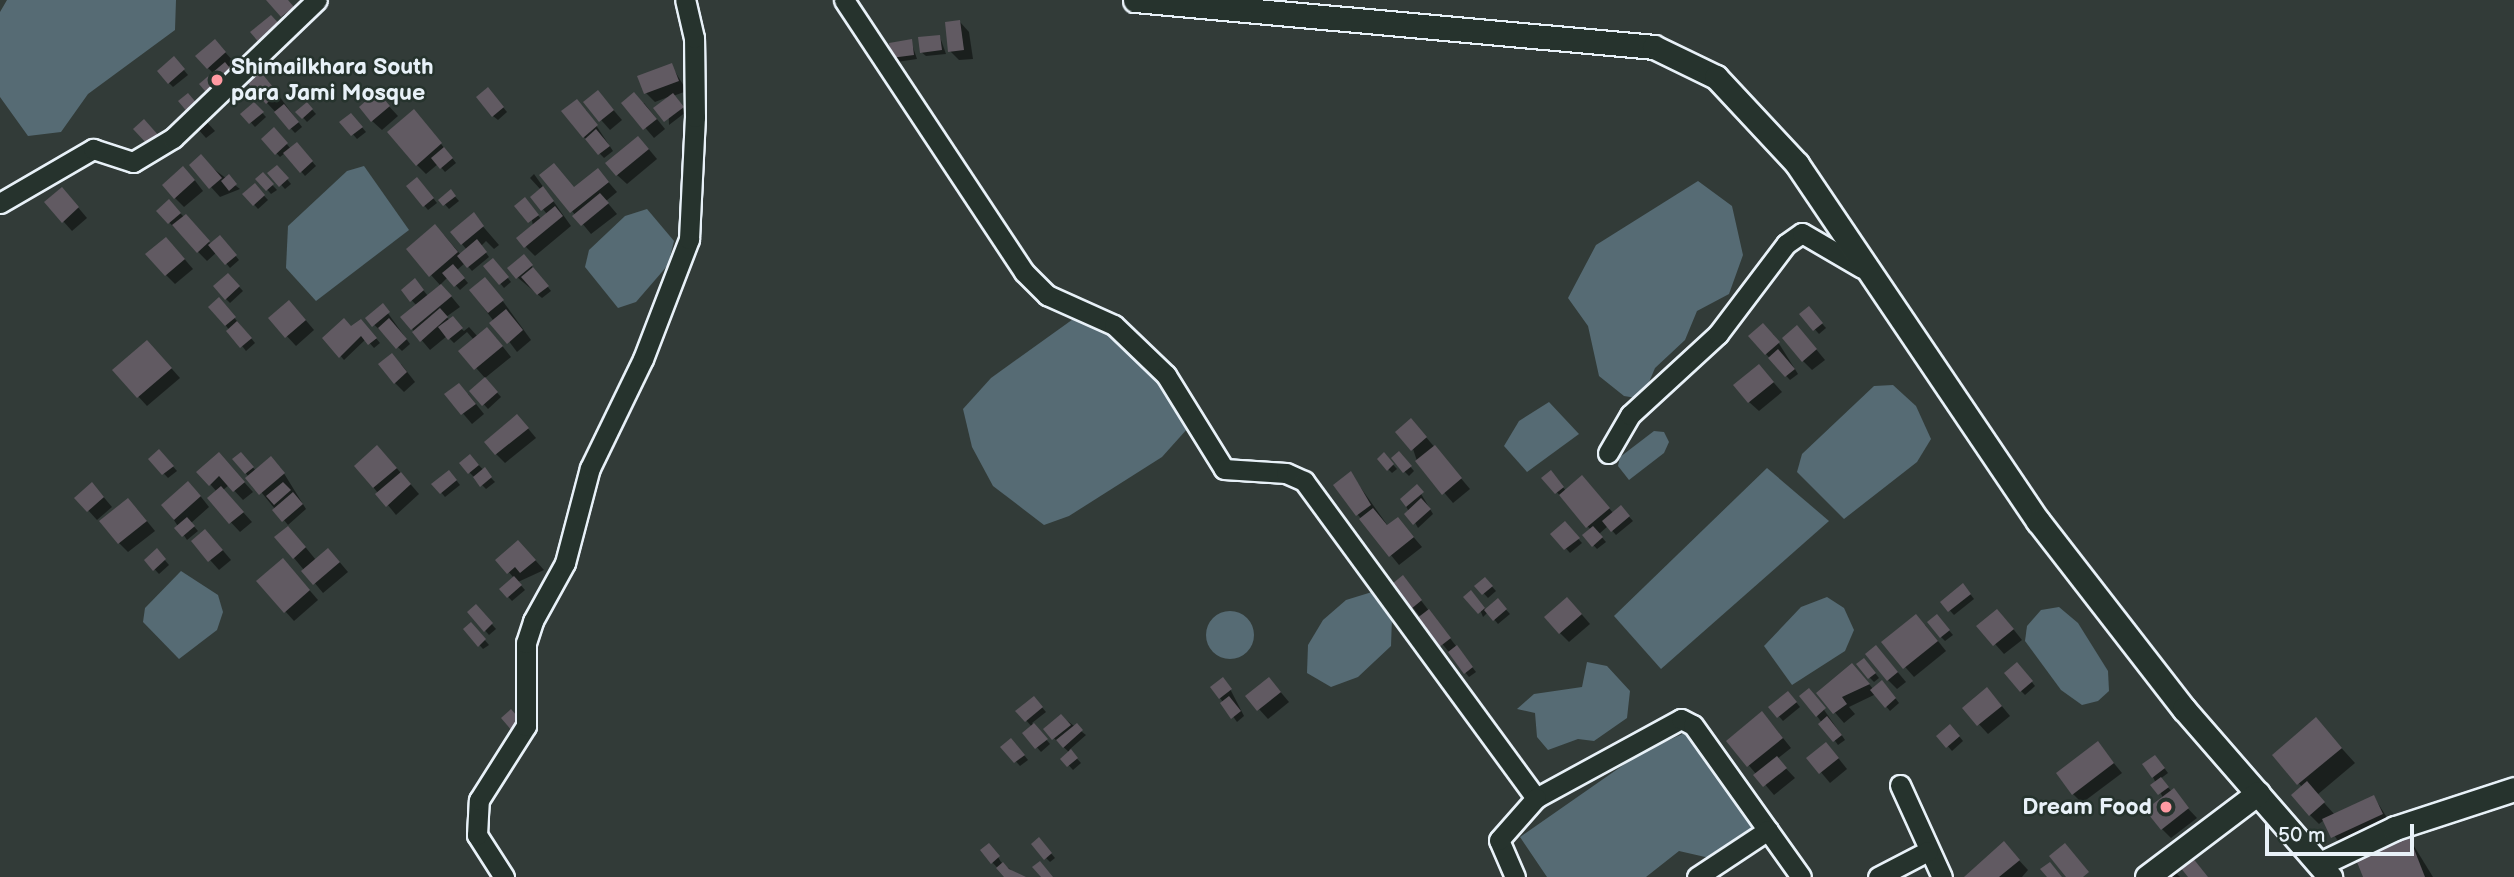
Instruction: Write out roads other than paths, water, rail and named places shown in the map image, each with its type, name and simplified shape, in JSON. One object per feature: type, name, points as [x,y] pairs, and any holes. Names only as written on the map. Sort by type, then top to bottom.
[{"type":"street","points":[[0,203],[93,149],[133,162],[173,138],[317,0]]},
{"type":"street","points":[[503,877],[477,835],[479,800],[526,726],[526,643],[533,621],[565,563],[590,468],[643,359],[689,239],[695,117],[694,38],[685,0]]},
{"type":"street","points":[[844,0],[1024,272],[1047,295],[1114,325],[1167,375],[1224,468],[1286,473],[1304,481],[1536,799]]},
{"type":"street","points":[[1135,0],[1654,47],[1716,77],[1740,97],[1797,163],[1862,268],[2038,521],[2258,793],[2325,871],[2395,828],[2514,789]]},
{"type":"street","points":[[1608,453],[1630,415],[1718,334],[1786,244],[1802,233],[1862,268]]},
{"type":"street","points":[[1515,877],[1499,840],[1536,799],[1681,719],[1693,725],[1801,877]]},
{"type":"street","points":[[1900,785],[1942,877]]},
{"type":"street","points":[[2147,877],[2258,793]]},
{"type":"street","points":[[1697,877],[1768,830]]},
{"type":"street","points":[[1878,877],[1928,851]]},
{"type":"water","points":[[7,0],[176,0],[175,30],[88,94],[61,132],[28,136],[0,97],[0,12]]},
{"type":"water","points":[[364,166],[409,230],[316,301],[286,268],[288,226],[347,171]]},
{"type":"water","points":[[1698,181],[1732,206],[1743,255],[1729,294],[1697,311],[1685,340],[1655,368],[1642,399],[1624,396],[1599,376],[1588,326],[1568,298],[1596,245]]},
{"type":"water","points":[[647,209],[674,241],[668,265],[636,302],[618,308],[585,267],[589,250],[625,216]]},
{"type":"water","points":[[1076,317],[1127,339],[1165,384],[1188,428],[1162,457],[1069,516],[1044,525],[993,486],[972,447],[963,409],[991,378]]},
{"type":"water","points":[[1893,385],[1916,406],[1931,439],[1917,462],[1844,519],[1797,472],[1802,454],[1874,386]]},
{"type":"water","points":[[1549,402],[1579,434],[1527,472],[1504,446],[1519,421]]},
{"type":"water","points":[[1654,431],[1664,432],[1669,442],[1664,453],[1629,480],[1618,466],[1620,457]]},
{"type":"water","points":[[1767,468],[1829,521],[1661,669],[1614,616]]},
{"type":"water","points":[[181,571],[218,595],[223,612],[217,630],[179,659],[143,622],[145,608]]},
{"type":"water","points":[[1372,592],[1392,617],[1391,646],[1358,677],[1331,687],[1307,673],[1308,645],[1323,620],[1346,600]]},
{"type":"water","points":[[1827,597],[1844,608],[1854,630],[1845,651],[1792,685],[1764,646],[1801,607]]},
{"type":"water","points":[[2059,607],[2078,623],[2108,671],[2109,691],[2098,701],[2082,705],[2061,690],[2025,641],[2027,626],[2041,610]]},
{"type":"water","points":[[1230,611],[1247,618],[1254,635],[1247,652],[1230,659],[1213,652],[1206,635],[1213,618]]},
{"type":"water","points":[[1587,662],[1607,666],[1630,691],[1627,718],[1594,741],[1578,739],[1548,750],[1537,737],[1535,713],[1517,709],[1534,694],[1582,687]]},
{"type":"water","points":[[1687,732],[1759,825],[1714,859],[1679,851],[1646,877],[1547,877],[1520,837],[1642,752]]},
{"type":"place","name":"Shimailkhara South para Jami Mosque","points":[[217,80]]},
{"type":"place","name":"Dream Food","points":[[2166,807]]}]
